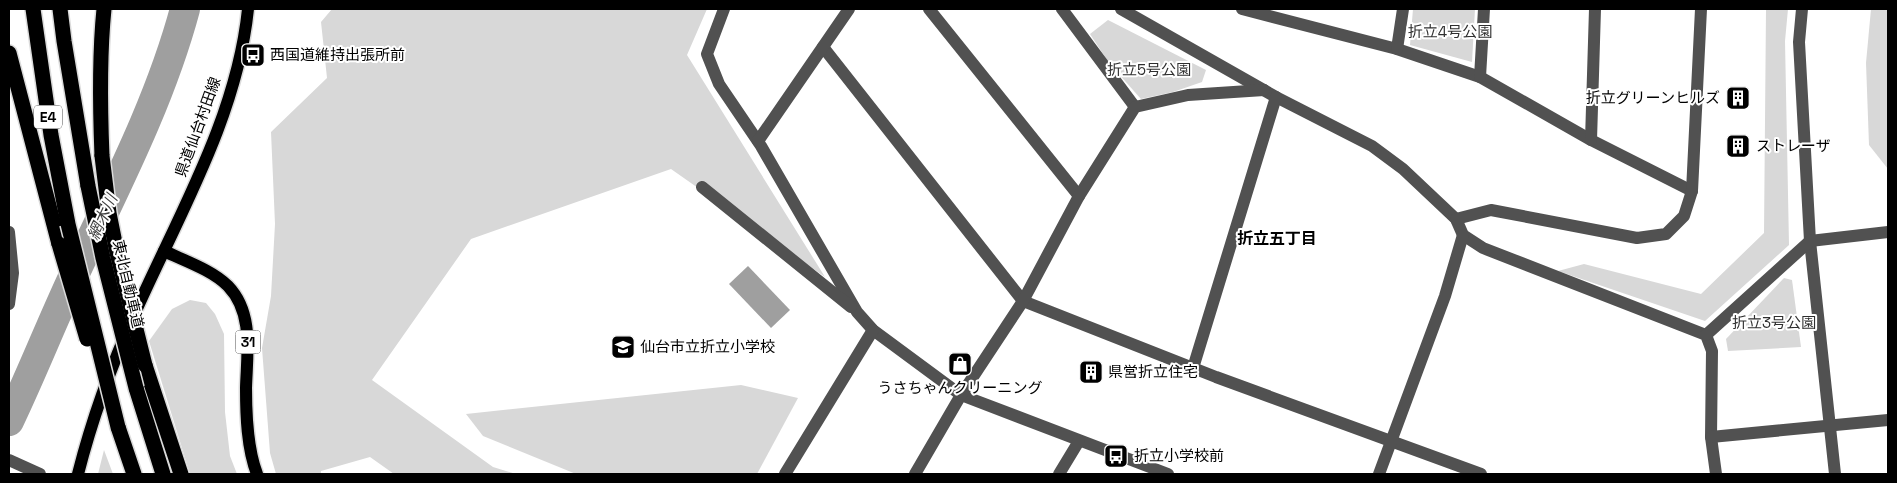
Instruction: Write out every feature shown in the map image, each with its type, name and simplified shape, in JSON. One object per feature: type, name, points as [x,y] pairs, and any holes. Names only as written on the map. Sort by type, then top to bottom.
[{"type":"highway","name":"E4","points":[[33,9],[50,135],[68,224],[118,428]]},
{"type":"highway","name":"東北自動車道","points":[[60,9],[88,186],[103,258],[136,388],[163,474]]},
{"type":"highway","points":[[104,9],[100,85],[102,156],[109,213],[145,365],[181,474]]},
{"type":"highway","points":[[9,53],[79,315],[134,474]]},
{"type":"main road","name":"県道仙台村田線","points":[[78,474],[110,370],[204,162],[224,110],[235,73],[248,9]]},
{"type":"main road","name":"31","points":[[164,251],[194,265],[226,284],[237,296],[242,307],[248,345],[246,389],[248,431],[253,465],[257,474]]},
{"type":"street","points":[[724,9],[707,54],[719,84],[758,141],[857,312]]},
{"type":"street","points":[[758,141],[849,9]]},
{"type":"street","points":[[929,9],[1079,196]]},
{"type":"street","points":[[1062,9],[1135,106]]},
{"type":"street","points":[[1121,9],[1276,97],[1372,146],[1403,170],[1456,218],[1463,235],[1482,248],[1706,336],[1712,351],[1711,437],[1716,474]]},
{"type":"street","points":[[1242,9],[1396,49],[1480,77],[1591,140],[1692,191]]},
{"type":"street","points":[[1396,49],[1403,9]]},
{"type":"street","points":[[1480,77],[1484,9]]},
{"type":"street","points":[[1591,140],[1594,9]]},
{"type":"street","points":[[1802,9],[1799,42],[1810,241],[1835,474]]},
{"type":"street","points":[[1456,218],[1491,210],[1637,238],[1666,234],[1684,216],[1692,191],[1697,10]]},
{"type":"street","points":[[823,47],[1022,301],[1193,368],[1481,474]]},
{"type":"street","points":[[915,474],[962,395],[1022,301],[1079,196],[1135,106],[1188,95],[1264,90]]},
{"type":"street","points":[[1193,368],[1276,97]]},
{"type":"street","points":[[702,187],[857,312],[873,330],[962,395],[1168,474]]},
{"type":"street","points":[[9,232],[13,273],[9,304]]},
{"type":"street","points":[[1706,336],[1810,241],[1888,232]]},
{"type":"street","points":[[1379,474],[1445,296],[1463,235]]},
{"type":"street","points":[[785,474],[873,330]]},
{"type":"street","points":[[1711,437],[1888,420]]},
{"type":"street","points":[[1059,474],[1079,441]]},
{"type":"street","points":[[11,461],[40,474]]},
{"type":"green space","points":[[332,9],[707,9],[687,55],[825,277],[671,169],[471,239],[372,380],[493,467],[516,474],[394,474],[370,457],[321,471],[321,474],[276,474],[270,453],[262,348],[271,296],[275,224],[271,132],[327,78],[321,22]]},
{"type":"green space","name":"折立4号公園","points":[[1413,9],[1475,9],[1472,62],[1410,45]]},
{"type":"green space","points":[[1766,9],[1788,9],[1785,41],[1789,245],[1705,321],[1558,271],[1584,264],[1701,294],[1764,233]]},
{"type":"green space","points":[[1871,9],[1888,9],[1888,169],[1869,145],[1866,63]]},
{"type":"green space","name":"折立5号公園","points":[[1108,20],[1206,70],[1202,82],[1173,92],[1141,99],[1109,63],[1090,34]]},
{"type":"green space","name":"折立3号公園","points":[[1784,278],[1792,280],[1801,347],[1728,351],[1726,339]]},
{"type":"green space","points":[[190,300],[206,303],[215,314],[224,334],[225,412],[230,456],[237,474],[190,474],[149,341],[172,309]]},
{"type":"green space","points":[[741,385],[798,398],[757,474],[576,474],[483,436],[466,414]]},
{"type":"green space","points":[[104,450],[113,474],[98,474]]},
{"type":"shaded area","points":[[748,266],[790,310],[771,328],[729,284]]},
{"type":"waterway","name":"網木川","points":[[9,421],[66,293],[136,144],[163,78],[185,9]]},
{"type":"place","name":"西国道維持出張所前","points":[[253,55]]},
{"type":"place","name":"折立グリーンヒルズ","points":[[1738,98]]},
{"type":"place","name":"ストレーザ","points":[[1738,146]]},
{"type":"place","name":"仙台市立折立小学校","points":[[623,347]]},
{"type":"place","name":"うさちゃんクリーニング","points":[[960,364]]},
{"type":"place","name":"県営折立住宅","points":[[1091,372]]},
{"type":"place","name":"折立小学校前","points":[[1116,456]]},
{"type":"district","name":"折立五丁目","points":[[1277,238]]}]
